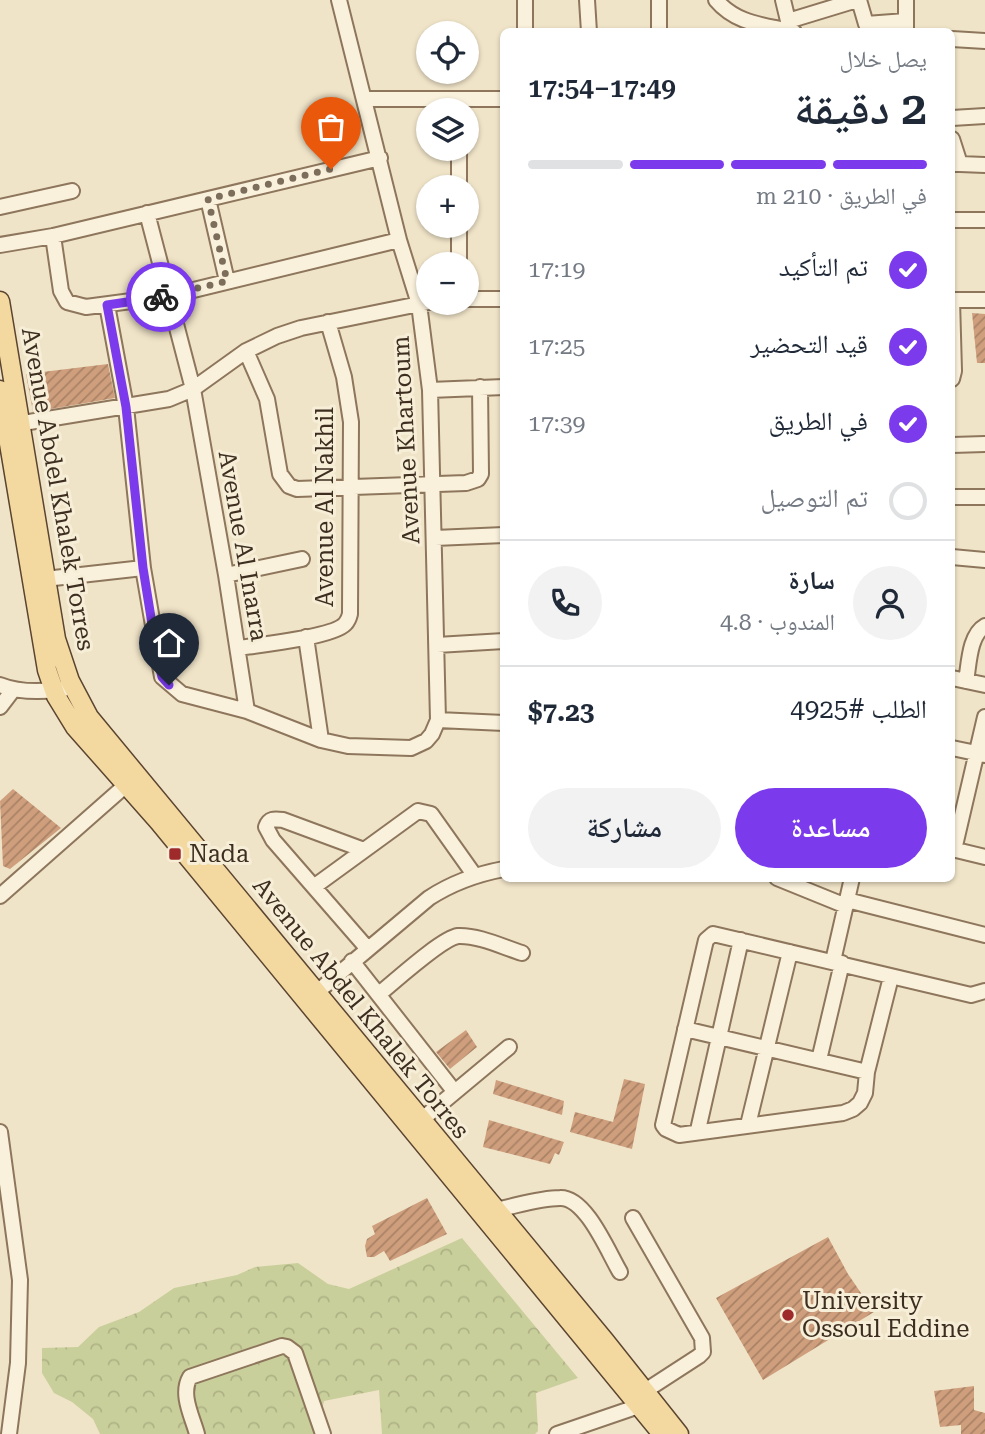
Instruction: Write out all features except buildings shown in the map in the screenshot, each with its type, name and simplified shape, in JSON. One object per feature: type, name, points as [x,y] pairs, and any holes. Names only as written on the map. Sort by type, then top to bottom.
[{"type":"main road","name":"Avenue Abdel Khalek Torres","points":[[0,301],[13,425],[56,639],[73,688],[100,731],[311,997],[642,1398],[679,1434]]},
{"type":"main road","name":"Avenue Abdel Khalek Torres","points":[[0,390],[13,425],[7,476],[47,670],[54,691],[75,727],[311,997]]},
{"type":"main road","name":"Avenue Abdel Khalek Torres","points":[[416,1125],[495,1210],[642,1398],[662,1434]]},
{"type":"street","name":"Avenue Khartoum","points":[[339,0],[399,240],[416,283]]},
{"type":"street","points":[[525,0],[525,28]]},
{"type":"street","points":[[587,0],[589,28]]},
{"type":"street","points":[[659,0],[659,28]]},
{"type":"street","points":[[716,0],[736,17],[755,28],[791,28],[858,0],[866,24],[906,26],[906,0]]},
{"type":"street","points":[[783,0],[791,28]]},
{"type":"street","points":[[955,39],[985,41]]},
{"type":"street","points":[[365,99],[416,102]]},
{"type":"street","points":[[479,102],[500,100]]},
{"type":"street","points":[[955,118],[985,116]]},
{"type":"street","points":[[0,245],[53,236],[380,158]]},
{"type":"street","points":[[956,164],[985,165]]},
{"type":"street","points":[[0,207],[72,191]]},
{"type":"street","points":[[208,199],[227,281]]},
{"type":"street","name":"Avenue Al Inarra","points":[[147,213],[193,389],[247,711]]},
{"type":"street","points":[[955,220],[985,220]]},
{"type":"street","points":[[53,236],[61,291],[67,302],[86,307],[169,296],[399,240]]},
{"type":"street","points":[[479,299],[500,299]]},
{"type":"street","points":[[955,300],[985,300]]},
{"type":"street","points":[[107,305],[126,407],[143,568],[162,677],[182,694],[247,711],[321,740],[348,746],[411,748],[426,741],[438,720],[500,723]]},
{"type":"street","points":[[13,425],[169,399],[193,389],[246,351],[301,328],[416,305]]},
{"type":"street","name":"Avenue Khartoum","points":[[425,315],[435,538],[438,720]]},
{"type":"street","name":"Avenue Al Nakhil","points":[[238,649],[306,637],[339,628],[348,620],[352,486],[349,402],[328,322]]},
{"type":"street","points":[[246,351],[267,399],[280,474],[284,481],[297,489],[472,481],[481,474],[480,387]]},
{"type":"street","points":[[430,390],[500,387]]},
{"type":"street","points":[[955,445],[985,444]]},
{"type":"street","points":[[955,497],[985,497]]},
{"type":"street","points":[[435,538],[500,535]]},
{"type":"street","points":[[955,557],[985,560]]},
{"type":"street","points":[[226,575],[302,559]]},
{"type":"street","points":[[45,579],[143,568]]},
{"type":"street","points":[[985,626],[975,636],[959,680],[985,685]]},
{"type":"street","points":[[306,637],[321,740]]},
{"type":"street","points":[[437,645],[500,641]]},
{"type":"street","points":[[0,707],[6,688],[54,691],[73,688]]},
{"type":"street","points":[[955,842],[981,754],[985,717]]},
{"type":"street","points":[[955,749],[981,754]]},
{"type":"street","points":[[0,896],[125,785]]},
{"type":"street","points":[[315,886],[411,815],[425,811],[431,814],[475,876]]},
{"type":"street","points":[[364,850],[283,820],[272,819],[266,827],[273,839],[367,948]]},
{"type":"street","points":[[955,850],[985,857]]},
{"type":"street","points":[[311,997],[429,898],[444,888],[500,870]]},
{"type":"street","points":[[788,882],[847,903],[985,935]]},
{"type":"street","points":[[819,1060],[851,882]]},
{"type":"street","points":[[891,977],[867,1072],[865,1093],[853,1109],[843,1113],[698,1130],[679,1135],[663,1125],[706,940],[713,934],[971,995],[985,991]]},
{"type":"street","points":[[379,994],[439,946],[456,936],[469,937],[522,953]]},
{"type":"street","points":[[698,1130],[741,940]]},
{"type":"street","points":[[748,1125],[790,952]]},
{"type":"street","points":[[352,961],[454,1091]]},
{"type":"street","points":[[685,1029],[867,1072]]},
{"type":"street","points":[[416,1125],[509,1047]]},
{"type":"street","points":[[0,1132],[20,1280],[18,1363],[9,1434]]},
{"type":"street","points":[[495,1210],[562,1198],[573,1201],[585,1212],[620,1272]]},
{"type":"street","points":[[556,1434],[642,1398],[703,1352],[702,1338],[633,1219]]},
{"type":"street","points":[[197,1434],[185,1392],[190,1377],[282,1346],[295,1353],[323,1434]]},
{"type":"green space","points":[[462,1238],[578,1378],[536,1393],[538,1431],[535,1434],[382,1434],[379,1390],[324,1401],[316,1434],[100,1434],[93,1419],[72,1402],[54,1393],[42,1373],[42,1348],[78,1347],[99,1327],[139,1312],[174,1288],[237,1275],[255,1267],[298,1263],[328,1284],[349,1289]]},
{"type":"way so far","points":[[161,297],[227,281],[208,199],[331,169]]},
{"type":"place","name":"Nada","points":[[175,854]]},
{"type":"place","name":"University Ossoul Eddine","points":[[788,1315]]},
{"type":"route","points":[[161,297],[107,305],[126,407],[143,568],[158,661],[162,677],[169,685]]}]
